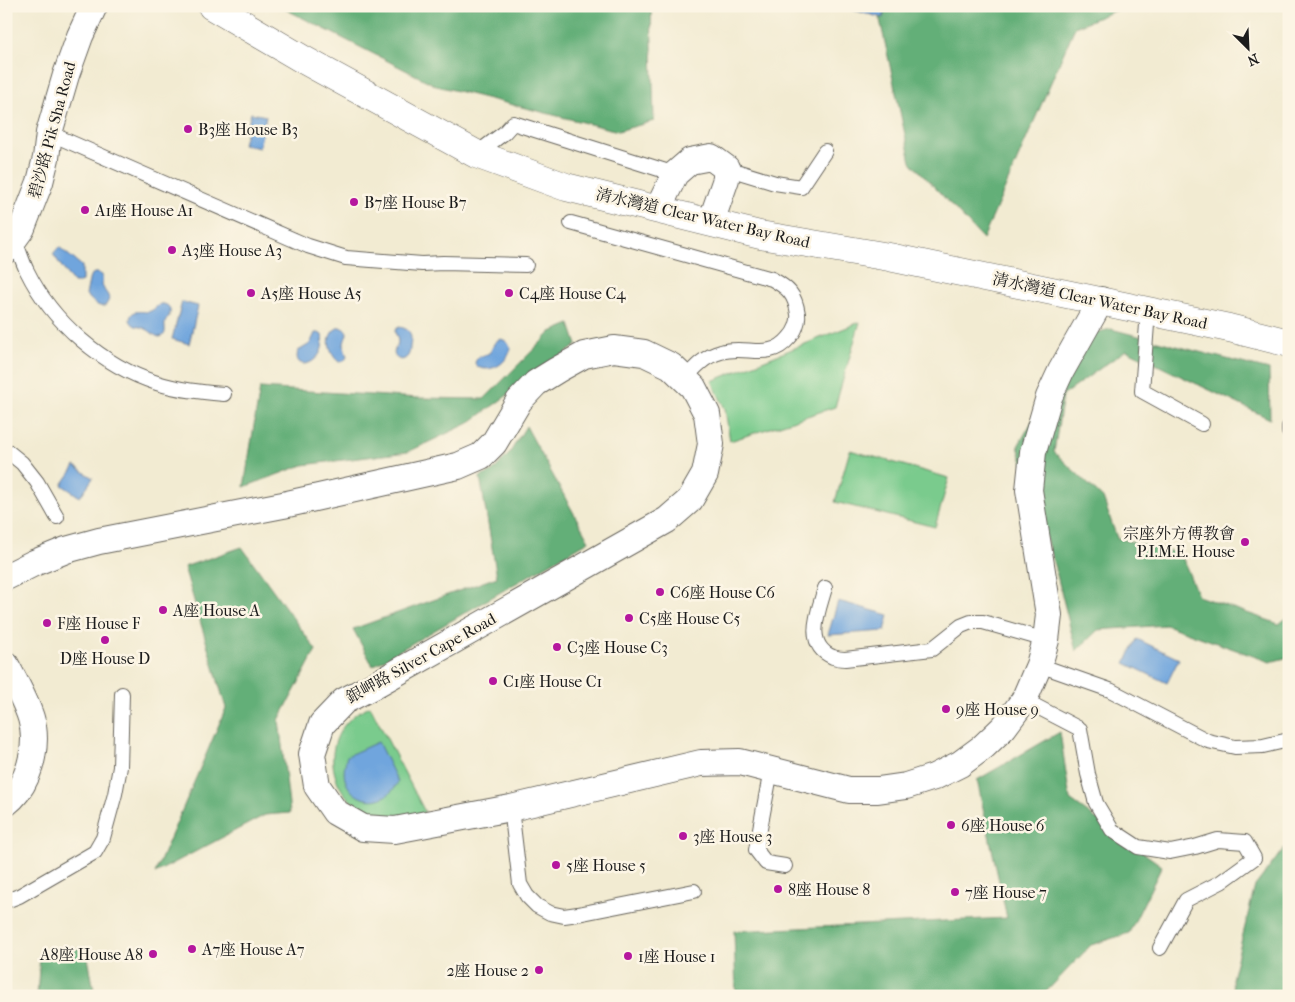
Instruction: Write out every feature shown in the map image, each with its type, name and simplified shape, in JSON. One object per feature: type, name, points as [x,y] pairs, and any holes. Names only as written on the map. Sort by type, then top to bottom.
[{"type":"main road","name":"清水灣道 Clear Water Bay Road","points":[[212,6],[304,60],[476,154],[566,187],[760,235],[890,257],[1101,300],[1289,342]]},
{"type":"street","name":"碧沙路 Pik Sha Road","points":[[10,245],[22,228],[40,182],[46,158],[49,133],[66,75],[93,6]]},
{"type":"street","points":[[658,209],[675,174],[690,161],[711,157],[726,168],[726,179],[711,222]]},
{"type":"street","name":"銀岬路 Silver Cape Road","points":[[6,577],[66,550],[99,541],[283,505],[458,466],[481,456],[488,450],[519,402],[536,383],[556,370],[584,355],[614,349],[644,353],[671,366],[693,387],[706,414],[710,444],[705,474],[690,500],[667,520],[344,701],[322,724],[312,754],[317,786],[335,812],[362,828],[394,830],[511,808],[701,763],[740,762],[849,790],[878,790],[906,786],[934,777],[960,764],[983,748],[1004,727],[1024,700],[1040,665],[1049,615],[1029,490],[1033,452],[1049,397],[1061,371],[1101,300]]},
{"type":"street","points":[[6,665],[21,693],[31,719],[34,737],[32,756],[27,774],[17,791],[6,803]]},
{"type":"lane","points":[[476,154],[513,124],[675,174]]},
{"type":"lane","points":[[49,133],[308,246],[346,258],[422,264],[526,265]]},
{"type":"lane","points":[[726,168],[775,183],[801,187],[826,151]]},
{"type":"lane","points":[[571,223],[772,279],[786,287],[795,300],[798,316],[794,332],[784,345],[769,352],[737,350],[721,352],[707,358],[695,367],[685,380]]},
{"type":"lane","points":[[10,245],[46,301],[68,328],[94,351],[124,369],[156,383],[190,391],[224,394]]},
{"type":"lane","points":[[1148,311],[1142,390],[1202,424]]},
{"type":"lane","points":[[1289,427],[1289,432]]},
{"type":"lane","points":[[6,450],[22,464],[37,482],[57,517]]},
{"type":"lane","points":[[824,588],[814,627],[815,639],[822,650],[833,657],[845,659],[932,649],[961,626],[971,622],[983,622],[1046,640]]},
{"type":"lane","points":[[1040,665],[1110,690],[1208,741],[1235,747],[1263,746],[1289,740]]},
{"type":"lane","points":[[6,901],[20,896],[95,852],[103,838],[120,767],[122,694]]},
{"type":"lane","points":[[1024,700],[1080,729],[1088,774],[1096,803],[1112,830],[1138,847],[1170,852],[1218,840],[1245,842],[1254,858],[1221,882],[1186,900],[1160,948]]},
{"type":"lane","points":[[771,770],[756,850],[766,863],[785,866]]},
{"type":"lane","points":[[511,808],[520,884],[527,896],[537,906],[550,913],[564,916],[578,914],[694,892]]},
{"type":"green space","points":[[279,6],[651,6],[654,121],[618,131],[437,86]]},
{"type":"green space","points":[[877,6],[1126,6],[1075,27],[983,239],[911,162]]},
{"type":"green space","points":[[6,42],[11,60],[6,85]]},
{"type":"green space","points":[[860,322],[835,407],[730,441],[725,409],[712,381]]},
{"type":"green space","points":[[570,324],[577,345],[469,423],[408,452],[303,465],[244,487],[260,388],[419,398],[484,399],[551,332]]},
{"type":"green space","points":[[1111,329],[1269,370],[1270,419],[1126,350],[1063,395],[1054,452],[1103,498],[1117,538],[1181,554],[1198,596],[1279,624],[1289,616],[1289,657],[1270,662],[1166,625],[1098,630],[1076,651],[1057,575],[1018,446],[1081,336]]},
{"type":"green space","points":[[526,426],[589,541],[373,666],[353,629],[497,577],[480,477],[492,472],[509,454]]},
{"type":"green space","points":[[850,450],[949,478],[935,527],[835,502]]},
{"type":"green space","points":[[242,547],[316,650],[279,720],[290,813],[265,815],[155,873],[226,708],[184,567]]},
{"type":"green space","points":[[370,706],[425,812],[400,818],[376,815],[363,810],[353,803],[339,785],[333,763],[336,741],[350,719],[358,712]]},
{"type":"green space","points":[[1060,732],[1070,800],[1162,866],[1129,933],[1091,945],[1042,996],[736,996],[734,931],[1007,918],[977,780]]},
{"type":"green space","points":[[1289,842],[1289,996],[1233,996],[1232,979],[1255,886]]},
{"type":"green space","points":[[86,947],[95,996],[37,996],[40,955]]},
{"type":"water","points":[[838,6],[886,6],[883,18]]},
{"type":"water","points":[[251,113],[266,116],[259,148],[243,144]]},
{"type":"water","points":[[59,247],[82,266],[82,281],[80,283],[73,283],[53,254]]},
{"type":"water","points":[[94,273],[102,275],[102,286],[109,298],[106,305],[103,306],[95,303],[86,295],[90,276]]},
{"type":"water","points":[[182,302],[198,306],[189,344],[172,339]]},
{"type":"water","points":[[160,304],[167,305],[170,308],[169,316],[165,323],[164,335],[156,336],[148,330],[135,326],[130,320],[134,312],[148,312]]},
{"type":"water","points":[[340,327],[347,332],[344,344],[347,357],[344,361],[339,362],[332,354],[329,343],[332,333]]},
{"type":"water","points":[[399,327],[409,331],[411,336],[409,353],[402,360],[397,358],[394,353],[398,342],[395,330]]},
{"type":"water","points":[[315,333],[322,335],[323,345],[320,353],[316,359],[310,362],[300,363],[297,358],[298,351],[310,344]]},
{"type":"water","points":[[501,339],[508,342],[511,349],[500,365],[486,369],[476,365],[475,362],[478,358],[489,353],[494,343]]},
{"type":"water","points":[[75,466],[93,478],[80,497],[62,485]]},
{"type":"water","points":[[838,601],[889,615],[885,631],[828,635]]},
{"type":"water","points":[[1137,639],[1179,659],[1167,683],[1125,663]]},
{"type":"water","points":[[378,742],[398,782],[385,797],[371,800],[364,799],[352,792],[344,776],[347,756]]},
{"type":"place","name":"B3座 House B3","points":[[188,129]]},
{"type":"place","name":"B7座 House B7","points":[[354,202]]},
{"type":"place","name":"A1座 House A1","points":[[85,210]]},
{"type":"place","name":"A3座 House A3","points":[[172,250]]},
{"type":"place","name":"A5座 House A5","points":[[251,293]]},
{"type":"place","name":"C4座 House C4","points":[[509,293]]},
{"type":"place","name":"宗座外方傅教會 P.I.M.E. House","points":[[1245,542]]},
{"type":"place","name":"C6座 House C6","points":[[660,592]]},
{"type":"place","name":"A座 House A","points":[[163,610]]},
{"type":"place","name":"C5座 House C5","points":[[629,618]]},
{"type":"place","name":"F座 House F","points":[[47,623]]},
{"type":"place","name":"D座 House D","points":[[105,640]]},
{"type":"place","name":"C3座 House C3","points":[[557,647]]},
{"type":"place","name":"C1座 House C1","points":[[493,681]]},
{"type":"place","name":"9座 House 9","points":[[946,709]]},
{"type":"place","name":"6座 House 6","points":[[951,825]]},
{"type":"place","name":"3座 House 3","points":[[683,836]]},
{"type":"place","name":"5座 House 5","points":[[556,865]]},
{"type":"place","name":"8座 House 8","points":[[778,889]]},
{"type":"place","name":"7座 House 7","points":[[955,892]]},
{"type":"place","name":"A7座 House A7","points":[[192,949]]},
{"type":"place","name":"A8座 House A8","points":[[153,954]]},
{"type":"place","name":"1座 House 1","points":[[628,956]]},
{"type":"place","name":"2座 House 2","points":[[539,970]]}]
